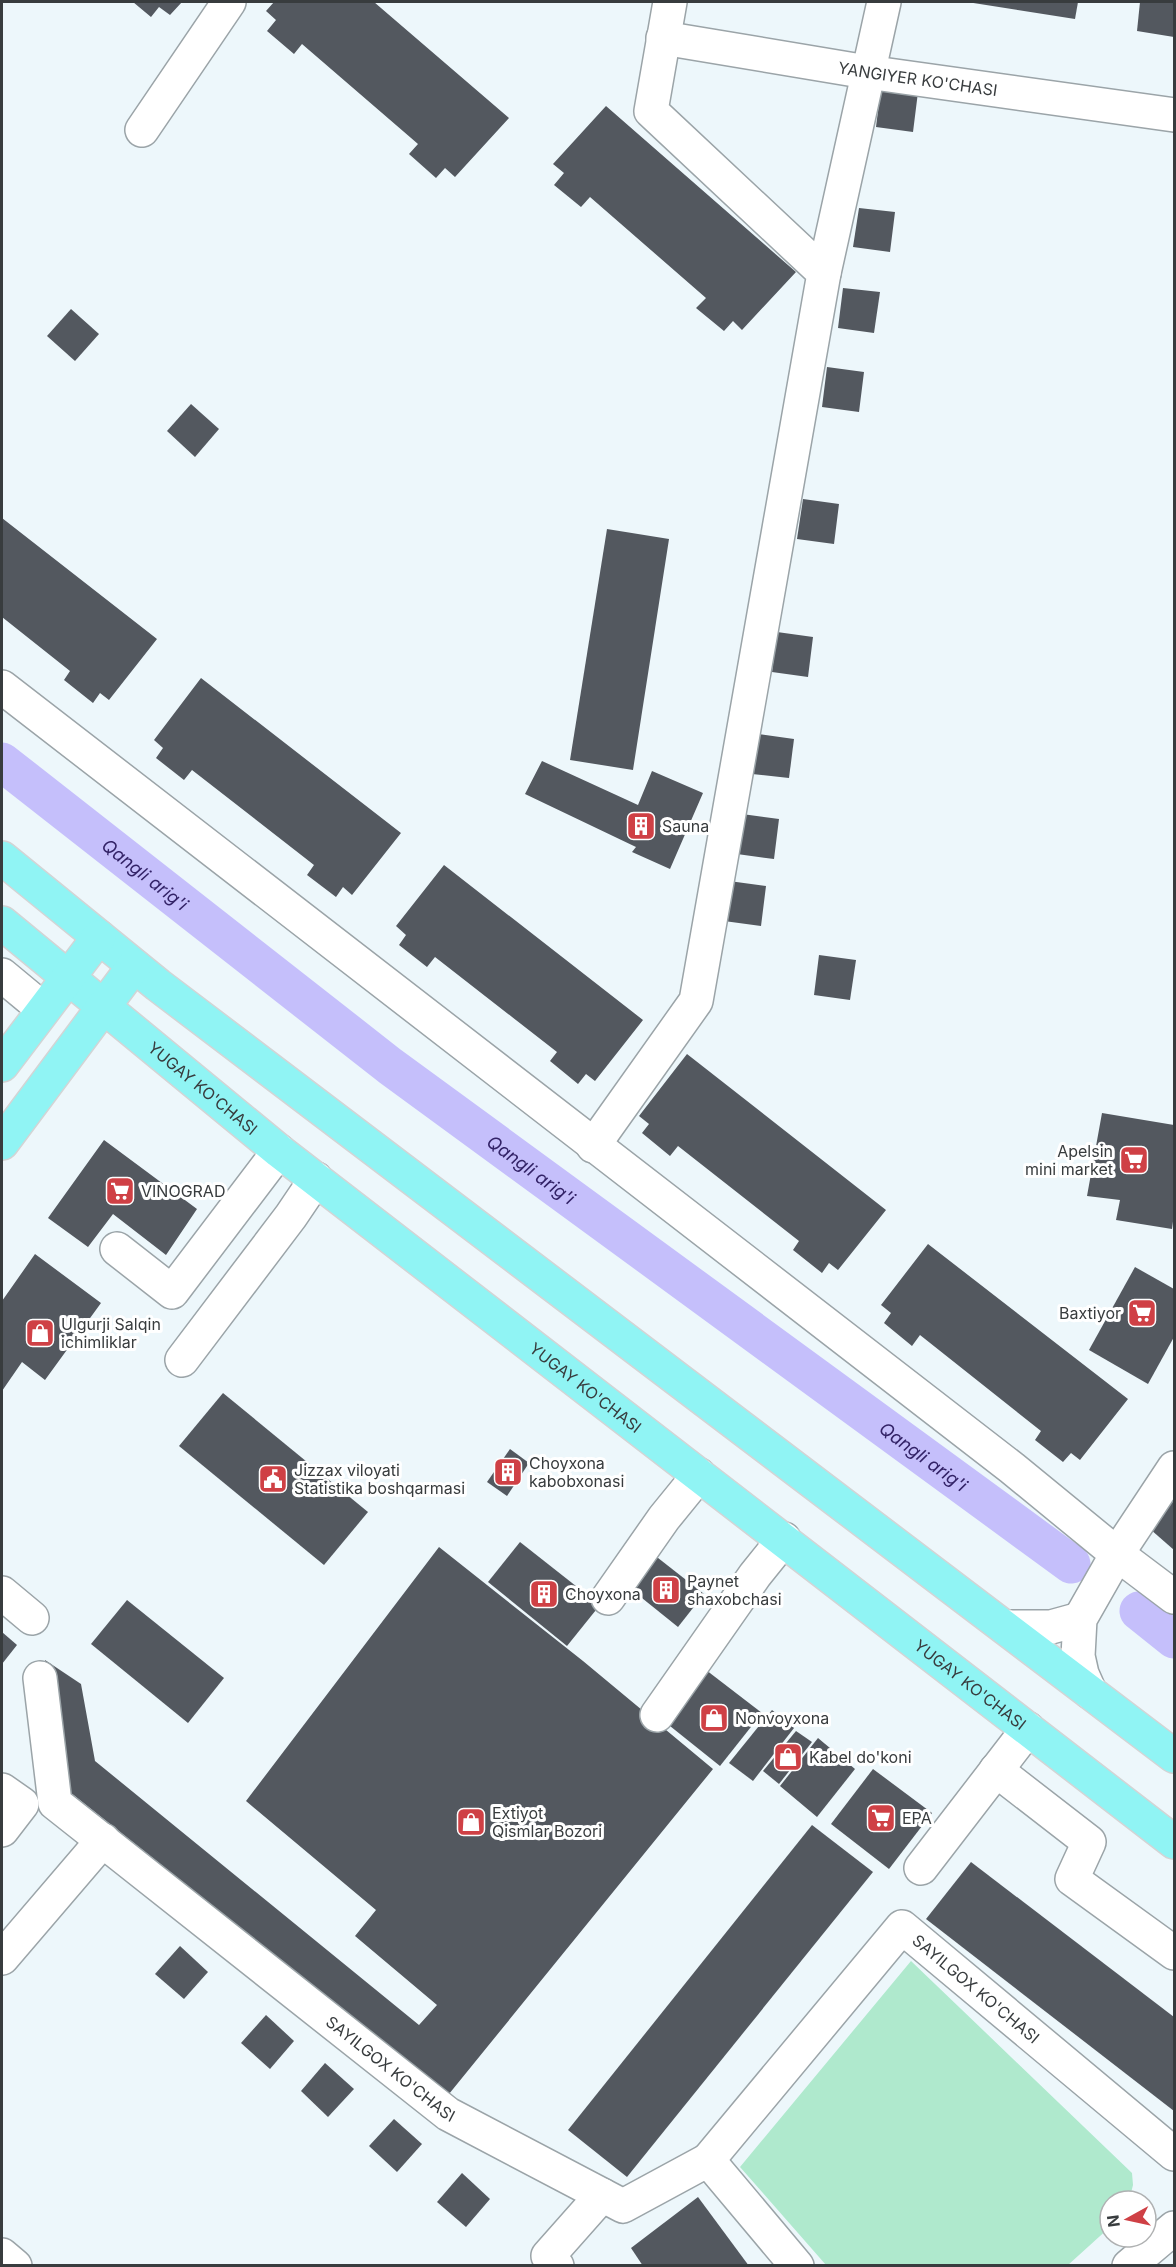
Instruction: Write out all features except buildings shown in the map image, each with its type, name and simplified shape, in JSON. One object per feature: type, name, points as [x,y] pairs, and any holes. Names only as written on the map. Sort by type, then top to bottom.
[{"type":"main road","points":[[2,858],[134,966],[1174,1756]]},
{"type":"main road","name":"YUGAY KO'CHASI","points":[[2,923],[279,1151],[1174,1842]]},
{"type":"main road","points":[[2,1065],[99,937]]},
{"type":"main road","points":[[2,1143],[134,966]]},
{"type":"street","points":[[142,130],[229,2]]},
{"type":"street","points":[[670,2],[651,111],[824,273]]},
{"type":"street","points":[[593,1146],[696,1000],[824,273],[884,2]]},
{"type":"street","name":"YANGIYER KO'CHASI","points":[[663,38],[867,72],[1174,116]]},
{"type":"street","points":[[2,687],[1012,1468],[1174,1598]]},
{"type":"street","points":[[2,975],[43,1009]]},
{"type":"street","points":[[117,1249],[172,1292],[279,1151]]},
{"type":"street","points":[[182,1360],[291,1216],[316,1179]]},
{"type":"street","points":[[1090,1692],[1082,1674],[1078,1656],[1080,1619],[1117,1554],[1174,1468]]},
{"type":"street","points":[[608,1598],[664,1518],[699,1475]]},
{"type":"street","points":[[657,1715],[755,1575],[784,1539]]},
{"type":"street","points":[[2,1593],[32,1618]]},
{"type":"street","points":[[1005,1627],[1051,1627],[1080,1619]]},
{"type":"street","name":"SAYILGOX KO'CHASI","points":[[40,1678],[56,1803],[448,2114],[623,2206],[708,2160],[902,1927],[1174,2154]]},
{"type":"street","points":[[921,1868],[1028,1729]]},
{"type":"street","points":[[996,1770],[1089,1842],[1072,1879],[1174,1953]]},
{"type":"street","points":[[2,1790],[21,1804],[2,1830]]},
{"type":"street","points":[[2,1958],[103,1840]]},
{"type":"street","points":[[708,2160],[797,2265]]},
{"type":"street","points":[[557,2265],[548,2256],[602,2195]]},
{"type":"street","points":[[1129,2265],[1174,2228]]},
{"type":"street","points":[[2,2255],[15,2265]]},
{"type":"green space","points":[[911,1961],[1132,2173],[1133,2185],[1132,2189],[1098,2189],[1098,2238],[1068,2265],[826,2265],[740,2167]]},
{"type":"waterway","name":"Qangli arig'i","points":[[2,762],[390,1066],[1071,1564]]},
{"type":"waterway","name":"Qangli arig'i","points":[[1139,1611],[1174,1639]]},
{"type":"place","name":"Sauna","points":[[641,826]]},
{"type":"place","name":"Apelsin mini market","points":[[1134,1160]]},
{"type":"place","name":"VINOGRAD","points":[[120,1191]]},
{"type":"place","name":"Baxtiyor","points":[[1142,1313]]},
{"type":"place","name":"Ulgurji Salqin ichimliklar","points":[[40,1333]]},
{"type":"place","name":"Choyxona kabobxonasi","points":[[508,1472]]},
{"type":"place","name":"Jizzax viloyati Statistika boshqarmasi","points":[[273,1479]]},
{"type":"place","name":"Paynet shaxobchasi","points":[[666,1590]]},
{"type":"place","name":"Choyxona","points":[[544,1594]]},
{"type":"place","name":"Nonvoyxona","points":[[714,1718]]},
{"type":"place","name":"Kabel do'koni","points":[[788,1757]]},
{"type":"place","name":"EPA","points":[[881,1818]]},
{"type":"place","name":"Extiyot Qismlar Bozori","points":[[471,1822]]}]
